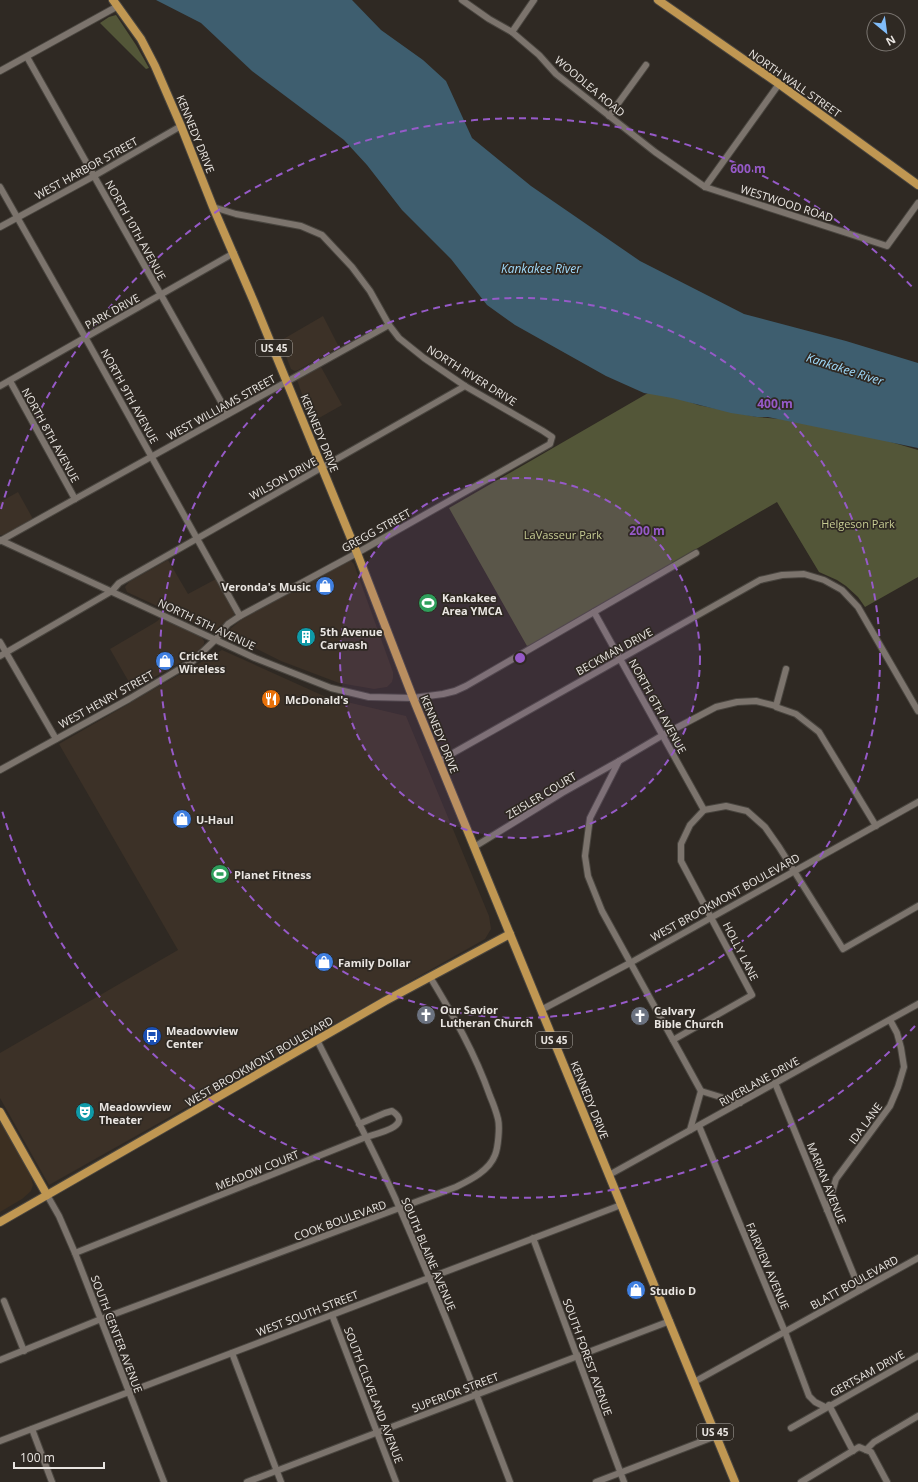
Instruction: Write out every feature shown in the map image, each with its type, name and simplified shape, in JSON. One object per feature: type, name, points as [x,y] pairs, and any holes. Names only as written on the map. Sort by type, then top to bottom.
[{"type":"main road","name":"NORTH WALL STREET","points":[[658,0],[779,84],[918,185]]},
{"type":"main road","name":"KENNEDY DRIVE","points":[[116,3],[141,39],[156,66],[213,207],[234,253],[287,381],[357,553],[413,698],[735,1482]]},
{"type":"main road","name":"WEST BROOKMONT BOULEVARD","points":[[0,1222],[317,1040],[510,934]]},
{"type":"main road","points":[[0,1112],[47,1195]]},
{"type":"street","name":"WOODLEA ROAD","points":[[462,0],[489,19],[512,32],[539,55],[556,74],[609,116],[705,187]]},
{"type":"street","points":[[512,32],[534,0]]},
{"type":"street","points":[[0,71],[27,57],[116,3]]},
{"type":"street","name":"NORTH 10TH AVENUE","points":[[27,57],[228,414]]},
{"type":"street","points":[[609,116],[646,65]]},
{"type":"street","points":[[705,187],[779,84]]},
{"type":"street","name":"WEST HARBOR STREET","points":[[0,227],[94,176],[181,126]]},
{"type":"street","name":"NORTH 9TH AVENUE","points":[[0,187],[152,456],[240,616]]},
{"type":"street","name":"WESTWOOD ROAD","points":[[705,187],[887,246],[918,203]]},
{"type":"street","name":"NORTH RIVER DRIVE","points":[[213,207],[236,214],[301,226],[322,235],[352,267],[370,291],[389,325],[399,338],[424,358],[465,386],[552,437],[550,444]]},
{"type":"street","name":"PARK DRIVE","points":[[0,386],[234,253]]},
{"type":"street","name":"WEST WILLIAMS STREET","points":[[0,541],[389,325]]},
{"type":"street","name":"NORTH 8TH AVENUE","points":[[10,381],[75,499]]},
{"type":"street","name":"WILSON DRIVE","points":[[3,654],[112,591],[119,583],[196,538],[465,386]]},
{"type":"street","name":"GREGG STREET","points":[[216,639],[228,624],[240,616],[357,553],[550,444]]},
{"type":"street","name":"NORTH 5TH AVENUE","points":[[0,541],[256,658],[331,688],[369,697],[413,698],[444,694],[454,691],[696,553]]},
{"type":"street","name":"BECKMAN DRIVE","points":[[439,761],[760,580],[782,575],[804,574],[824,580],[842,590],[858,607],[918,711]]},
{"type":"street","name":"NORTH 6TH AVENUE","points":[[594,612],[704,810]]},
{"type":"street","name":"WEST HENRY STREET","points":[[0,770],[129,699],[192,661],[216,639]]},
{"type":"street","points":[[0,642],[3,654],[56,739]]},
{"type":"street","points":[[776,706],[786,669]]},
{"type":"street","name":"ZEISLER COURT","points":[[474,847],[663,735],[716,707],[737,702],[756,702],[776,706],[796,714],[819,732],[876,826]]},
{"type":"street","points":[[619,761],[590,818],[585,856],[588,876],[602,911],[701,1091],[740,1103]]},
{"type":"street","name":"WEST BROOKMONT BOULEVARD","points":[[541,1010],[630,963],[918,802]]},
{"type":"street","points":[[712,917],[681,861],[681,844],[690,825],[704,810],[726,806],[747,811],[765,827],[843,949],[918,906]]},
{"type":"street","name":"HOLLY LANE","points":[[673,1040],[752,995],[712,917]]},
{"type":"street","name":"COOK BOULEVARD","points":[[0,1360],[101,1320],[456,1187],[486,1168],[495,1155],[499,1120],[483,1075],[464,1035],[430,977]]},
{"type":"street","name":"RIVERLANE DRIVE","points":[[609,1175],[918,1004]]},
{"type":"street","name":"IDA LANE","points":[[827,1210],[836,1179],[890,1106],[898,1087],[904,1067],[897,1033],[890,1020]]},
{"type":"street","name":"SOUTH BLAINE AVENUE","points":[[317,1040],[366,1137],[429,1277],[477,1394],[510,1482]]},
{"type":"street","name":"MARIAN AVENUE","points":[[775,1083],[860,1290]]},
{"type":"street","points":[[690,1130],[701,1091]]},
{"type":"street","name":"MEADOW COURT","points":[[75,1253],[366,1137],[391,1130],[399,1122],[396,1114],[392,1111],[385,1112],[359,1124]]},
{"type":"street","name":"FAIRVIEW AVENUE","points":[[699,1126],[785,1332],[809,1396],[815,1402],[827,1406]]},
{"type":"street","name":"SOUTH CENTER AVENUE","points":[[47,1195],[59,1216],[75,1253],[164,1482]]},
{"type":"street","name":"WEST SOUTH STREET","points":[[0,1441],[621,1205]]},
{"type":"street","name":"SOUTH FOREST AVENUE","points":[[533,1238],[624,1482]]},
{"type":"street","name":"BLATT BOULEVARD","points":[[694,1382],[918,1258]]},
{"type":"street","points":[[4,1301],[24,1351]]},
{"type":"street","name":"SOUTH CLEVELAND AVENUE","points":[[332,1315],[396,1482]]},
{"type":"street","name":"SUPERIOR STREET","points":[[247,1482],[670,1321]]},
{"type":"street","points":[[232,1353],[281,1482]]},
{"type":"street","name":"GERTSAM DRIVE","points":[[792,1428],[827,1406],[918,1356]]},
{"type":"street","points":[[827,1406],[853,1451]]},
{"type":"street","points":[[866,1450],[874,1442],[918,1416]]},
{"type":"street","points":[[32,1429],[52,1482]]},
{"type":"street","points":[[596,1482],[716,1436]]},
{"type":"street","points":[[804,1481],[859,1447],[871,1452],[887,1482]]},
{"type":"shaded area","points":[[323,316],[339,347],[298,370],[295,371],[291,369],[280,341]]},
{"type":"shaded area","points":[[321,367],[342,405],[312,422],[297,380]]},
{"type":"shaded area","points":[[18,492],[33,519],[5,535],[0,535],[0,502]]},
{"type":"shaded area","points":[[168,560],[188,594],[216,579],[234,612],[234,617],[218,630],[211,631],[127,592],[125,587],[129,582]]},
{"type":"shaded area","points":[[350,560],[354,564],[393,672],[392,682],[387,687],[374,689],[339,683],[281,661],[229,635],[228,633],[230,629],[241,620]]},
{"type":"shaded area","points":[[161,618],[200,635],[204,641],[204,644],[196,654],[133,689],[110,649]]},
{"type":"shaded area","points":[[222,650],[326,697],[406,716],[489,916],[491,929],[485,939],[49,1185],[0,1098],[0,1053],[178,950],[59,744]]},
{"type":"shaded area","points":[[0,1120],[30,1174],[33,1185],[31,1191],[22,1199],[0,1212]]},
{"type":"green space","points":[[116,15],[149,68],[146,69],[100,23],[109,17]]},
{"type":"green space","name":"LaVasseur Park","points":[[655,389],[698,405],[757,417],[792,420],[884,440],[918,450],[918,577],[865,607],[858,597],[846,586],[819,572],[777,502],[535,643],[527,646],[449,508]]},
{"type":"water","name":"Kankakee River","points":[[156,0],[352,0],[381,30],[423,60],[446,81],[472,138],[531,186],[640,261],[744,314],[846,341],[918,363],[918,448],[768,417],[731,413],[672,398],[644,393],[606,376],[515,325],[487,305],[451,259],[402,210],[367,165],[344,140],[252,71],[201,23]]},
{"type":"place","name":"Veronda's Music","points":[[325,586]]},
{"type":"place","name":"Kankakee Area YMCA","points":[[428,603]]},
{"type":"place","name":"5th Avenue Carwash","points":[[306,637]]},
{"type":"place","name":"Cricket Wireless","points":[[165,661]]},
{"type":"place","name":"McDonald's","points":[[271,699]]},
{"type":"place","name":"U-Haul","points":[[182,819]]},
{"type":"place","name":"Planet Fitness","points":[[220,874]]},
{"type":"place","name":"Family Dollar","points":[[324,962]]},
{"type":"place","name":"Our Savior Lutheran Church","points":[[426,1015]]},
{"type":"place","name":"Calvary Bible Church","points":[[640,1016]]},
{"type":"place","name":"Meadowview Center","points":[[152,1036]]},
{"type":"place","name":"Meadowview Theater","points":[[85,1112]]},
{"type":"place","name":"Studio D","points":[[636,1290]]},
{"type":"park label","name":"Helgeson Park","points":[[858,523]]}]
